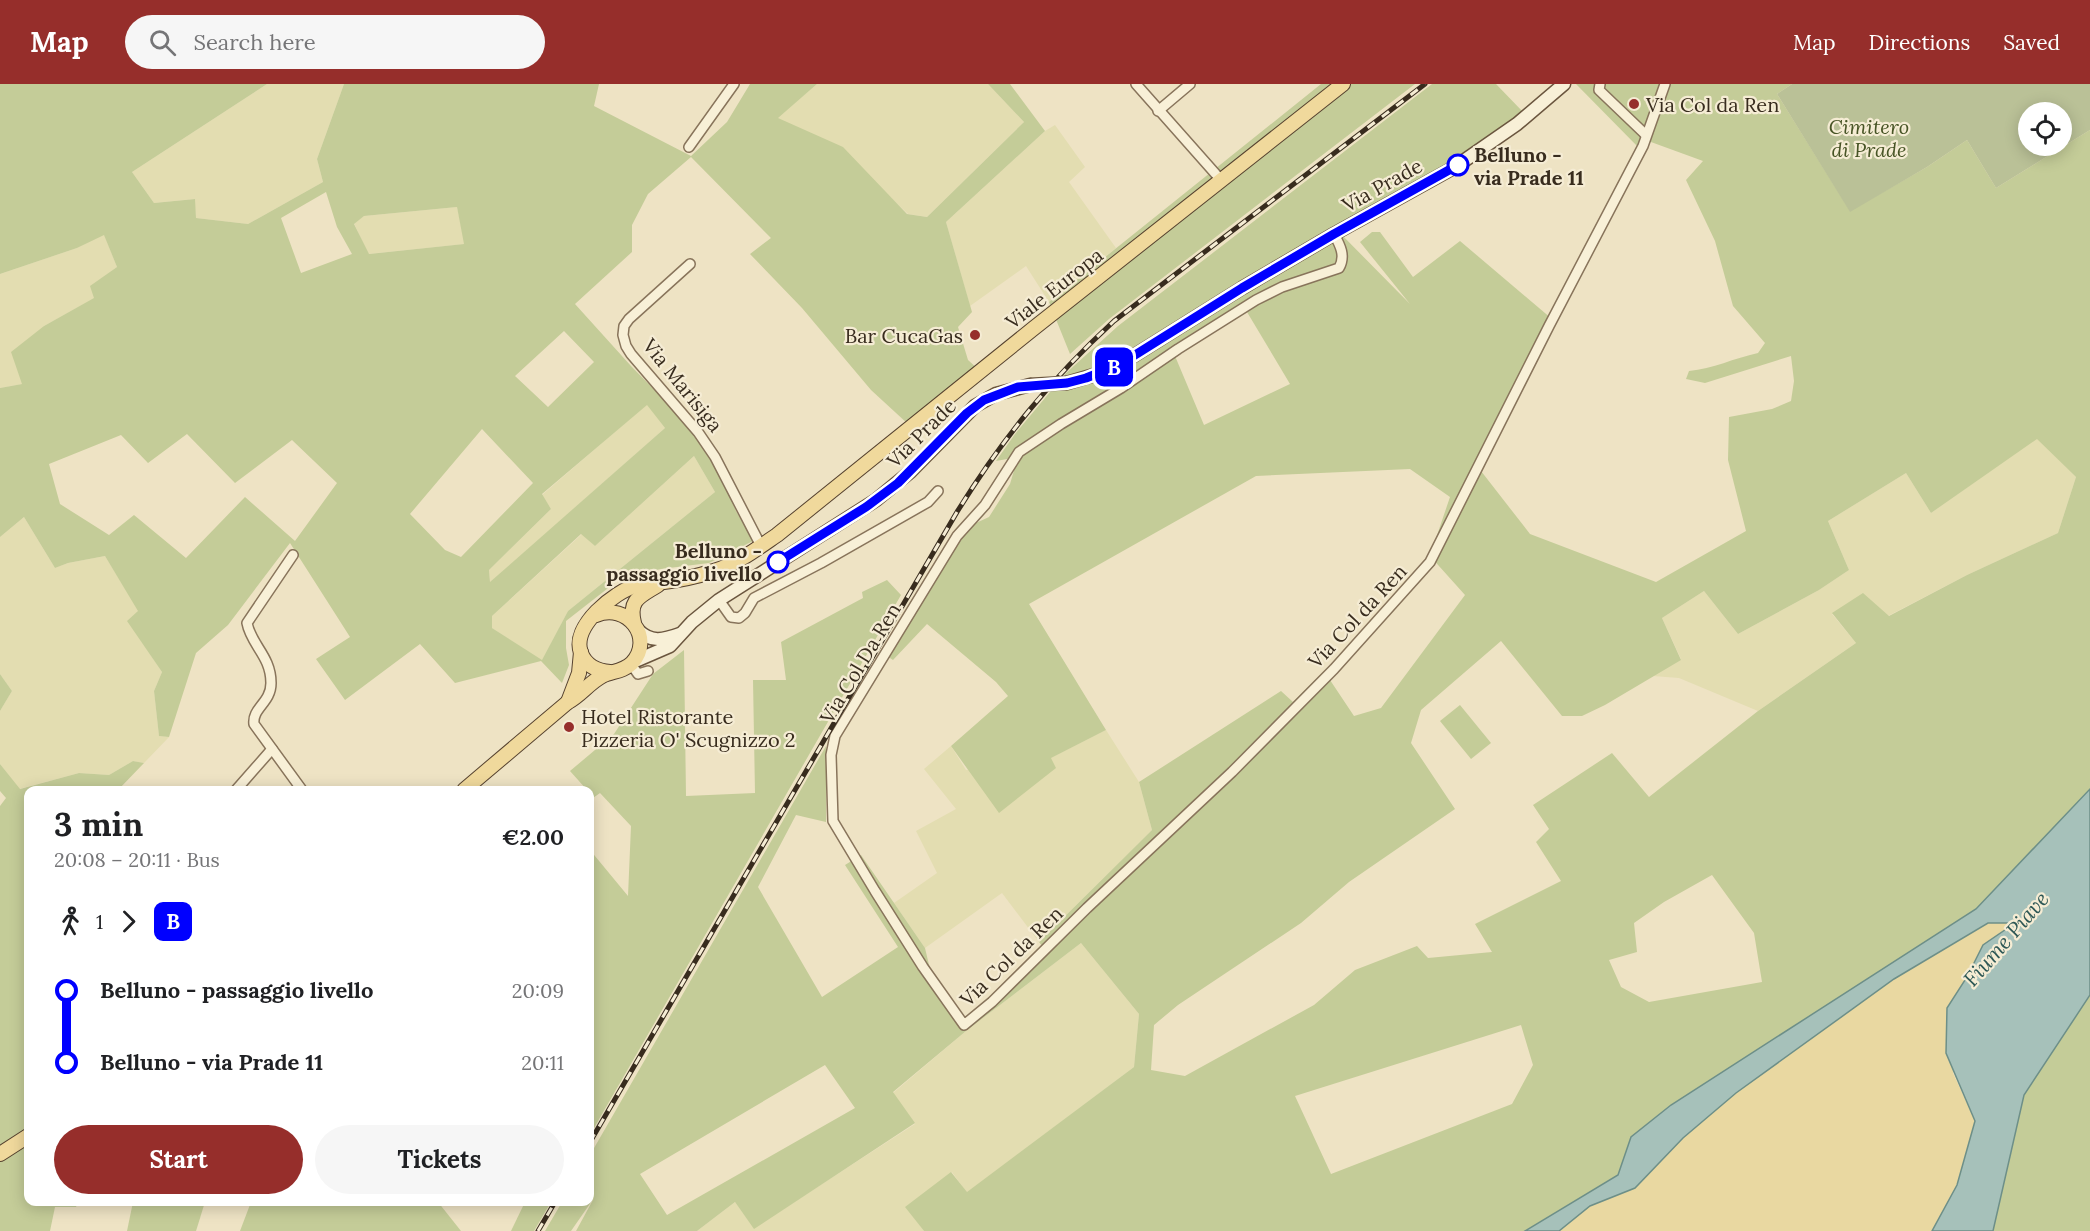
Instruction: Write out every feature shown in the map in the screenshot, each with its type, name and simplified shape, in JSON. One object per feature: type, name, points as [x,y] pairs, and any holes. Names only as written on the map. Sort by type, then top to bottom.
[{"type":"main road","name":"Viale Europa","points":[[593,616],[622,591],[637,584],[690,578],[716,570],[777,535],[1343,84]]},
{"type":"main road","name":"Via Prade","points":[[632,663],[670,646],[719,600],[885,494],[975,406],[996,394],[1030,385],[1067,383],[1119,365],[1242,288],[1479,152],[1517,124],[1564,84]]},
{"type":"main road","name":"Viale Europa","points":[[636,627],[632,615],[634,603],[640,595],[662,582]]},
{"type":"main road","points":[[610,672],[593,668],[586,662],[581,652],[580,633],[593,616],[603,612],[615,612],[626,616],[645,637],[653,640],[681,634]]},
{"type":"main road","points":[[469,786],[568,702],[579,696],[600,676],[624,669],[632,663],[639,652],[640,641],[636,627]]},
{"type":"main road","points":[[568,702],[579,673],[581,652]]},
{"type":"main road","points":[[0,1154],[24,1139]]},
{"type":"street","points":[[689,147],[735,84]]},
{"type":"street","points":[[1136,84],[1221,180]]},
{"type":"street","points":[[1158,111],[1190,84]]},
{"type":"street","points":[[1600,84],[1599,90],[1646,135]]},
{"type":"street","name":"Via Col da Ren","points":[[964,1025],[992,1002],[1087,908],[1232,772],[1334,669],[1430,562],[1646,135],[1665,84]]},
{"type":"street","name":"Via Prade","points":[[997,487],[1019,452],[1121,388],[1188,342],[1256,300],[1282,287],[1339,268],[1343,261],[1342,254],[1334,234]]},
{"type":"street","name":"Via Marisiga","points":[[690,264],[629,319],[624,326],[623,335],[631,354],[698,432],[715,457],[761,546]]},
{"type":"street","name":"Via Col Da Ren","points":[[964,1025],[923,967],[833,821],[831,755],[835,736],[957,536],[985,505],[997,487]]},
{"type":"street","points":[[719,600],[731,616],[739,618],[754,598],[821,564],[928,502],[938,490]]},
{"type":"street","points":[[293,555],[247,623],[248,630],[266,659],[270,672],[270,694],[257,712],[254,720],[256,728],[299,786]]},
{"type":"street","points":[[632,663],[638,674],[648,671]]},
{"type":"street","points":[[240,786],[272,749]]},
{"type":"shaded area","points":[[267,84],[344,84],[317,159],[323,182],[248,224],[196,218],[194,199],[154,203],[132,172]]},
{"type":"shaded area","points":[[817,84],[988,84],[1024,122],[927,217],[908,214],[887,194],[777,118]]},
{"type":"shaded area","points":[[1055,125],[1085,167],[1069,182],[1116,248],[1049,302],[1026,266],[970,306],[946,222],[1045,131]]},
{"type":"shaded area","points":[[457,207],[465,244],[368,254],[354,223],[364,216]]},
{"type":"shaded area","points":[[104,234],[117,267],[91,286],[95,298],[44,326],[22,384],[0,388],[0,274],[77,248]]},
{"type":"shaded area","points":[[647,404],[665,428],[490,583],[489,570],[551,509],[542,495]]},
{"type":"shaded area","points":[[2037,438],[2076,477],[2058,533],[1967,575],[1888,616],[1832,614],[1856,643],[1758,711],[1679,678],[1653,676],[1681,659],[1662,618],[1704,591],[1738,634],[1819,590],[1849,570],[1828,521],[1906,473],[1931,513]]},
{"type":"shaded area","points":[[694,456],[715,492],[568,611],[542,661],[492,628],[492,616],[582,534],[595,546]]},
{"type":"shaded area","points":[[24,517],[55,568],[68,563],[105,556],[139,611],[128,621],[162,672],[154,691],[159,736],[169,737],[144,763],[133,761],[109,775],[79,773],[19,789],[0,764],[0,711],[12,691],[0,674],[0,537]]},
{"type":"shaded area","points":[[1106,730],[1139,782],[1152,830],[1039,942],[1002,893],[925,948],[894,903],[937,873],[916,831],[956,809],[924,769],[951,746],[966,770],[1050,758]]},
{"type":"shaded area","points":[[1081,943],[1139,1014],[1134,1067],[967,1193],[952,1172],[906,1207],[924,1231],[697,1231],[735,1202],[754,1228],[915,1124],[893,1093],[966,1031]]},
{"type":"green space","points":[[0,84],[267,84],[132,172],[154,203],[195,199],[196,218],[248,224],[323,182],[317,159],[344,84],[599,84],[594,106],[691,156],[727,122],[750,84],[817,84],[778,118],[843,147],[907,214],[927,217],[1024,122],[988,84],[1010,84],[1045,131],[946,222],[972,312],[958,327],[968,360],[979,370],[908,424],[871,390],[802,308],[750,254],[771,238],[691,157],[648,194],[632,225],[632,252],[575,304],[698,438],[716,462],[736,511],[753,541],[709,563],[661,569],[621,578],[566,621],[566,648],[569,665],[562,683],[541,661],[455,683],[420,644],[345,700],[316,659],[350,637],[290,543],[228,625],[196,653],[169,737],[159,736],[154,691],[162,672],[127,621],[138,611],[105,556],[68,563],[55,568],[24,517],[0,537],[0,388],[22,384],[11,352],[44,326],[94,298],[90,286],[117,267],[104,235],[77,248],[0,274]],"holes":[[[326,192],[337,227],[352,254],[301,273],[281,218]],[[457,207],[464,244],[369,254],[354,224],[364,216]],[[564,331],[594,362],[548,407],[515,376]],[[647,405],[665,428],[490,582],[489,570],[551,509],[542,494]],[[482,429],[533,483],[461,557],[445,550],[410,514]],[[187,434],[235,483],[292,440],[337,483],[295,541],[245,497],[186,558],[134,515],[109,535],[60,504],[49,464],[121,435],[148,463]],[[694,456],[715,492],[568,611],[542,660],[492,628],[492,616],[581,534],[595,546]]]},
{"type":"green space","points":[[1321,84],[1415,84],[1109,319],[1070,354],[1049,302]]},
{"type":"green space","points":[[1432,84],[1496,84],[1524,113],[1464,155],[1335,228],[1410,304],[1360,242],[1372,232],[1380,232],[1413,277],[1460,241],[1552,319],[1481,471],[1530,534],[1656,582],[1746,531],[1728,460],[1729,417],[1772,409],[1791,401],[1794,381],[1791,356],[1705,383],[1686,379],[1689,371],[1758,353],[1765,343],[1733,306],[1715,241],[1686,180],[1703,161],[1640,138],[1638,147],[1576,84],[1792,84],[1777,94],[1850,211],[1927,167],[1967,140],[1996,188],[2048,156],[2072,156],[2072,141],[2090,130],[2090,789],[1976,910],[1671,1105],[1631,1137],[1618,1175],[1525,1231],[924,1231],[905,1207],[951,1172],[967,1192],[1134,1067],[1139,1014],[1081,943],[966,1031],[893,1092],[915,1123],[754,1229],[735,1202],[697,1231],[576,1231],[590,1206],[594,1206],[594,1148],[826,746],[826,822],[796,815],[758,887],[822,997],[898,947],[845,865],[861,855],[925,948],[934,986],[962,1025],[1046,951],[1039,942],[1152,830],[1139,782],[1281,691],[1293,702],[1324,671],[1354,716],[1381,708],[1465,595],[1430,556],[1450,497],[1410,469],[1256,476],[1029,604],[1106,730],[1051,758],[1056,768],[999,813],[951,746],[1008,696],[996,682],[927,624],[893,660],[881,652],[952,534],[989,517],[1010,484],[1018,457],[996,461],[1015,434],[1065,374],[1118,326]],"holes":[[[1247,312],[1290,384],[1204,425],[1175,356]],[[2037,439],[2076,477],[2058,533],[1967,575],[1889,616],[1863,593],[1832,613],[1856,643],[1758,711],[1649,797],[1612,753],[1533,805],[1549,829],[1536,842],[1561,881],[1475,924],[1492,952],[1428,958],[1417,946],[1355,970],[1314,1005],[1185,1076],[1151,1070],[1154,1025],[1178,1005],[1301,923],[1349,882],[1455,809],[1411,743],[1421,710],[1501,641],[1562,716],[1582,716],[1681,660],[1662,618],[1704,591],[1738,634],[1819,590],[1849,570],[1828,521],[1906,473],[1931,513]],[[1712,875],[1754,933],[1762,982],[1649,1002],[1621,987],[1609,960],[1637,952],[1634,923],[1664,902]],[[1521,1025],[1533,1065],[1512,1104],[1331,1174],[1295,1096]],[[825,1065],[855,1108],[667,1215],[640,1174]]]},
{"type":"green space","name":"Cimitero di Prade","points":[[1792,84],[2090,84],[2090,130],[2072,141],[2072,102],[2018,102],[2018,156],[2048,156],[1996,188],[1967,140],[1927,167],[1850,212],[1777,94]]},
{"type":"green space","points":[[887,580],[901,595],[594,1128],[594,855],[628,896],[631,826],[600,793],[594,797],[594,786],[583,786],[570,771],[614,734],[653,674],[684,650],[686,796],[755,793],[753,680],[786,680],[781,642],[863,598],[862,592]]},
{"type":"green space","points":[[0,674],[12,691],[0,711]]},
{"type":"green space","points":[[1460,705],[1491,743],[1471,759],[1440,721]]},
{"type":"green space","points":[[133,761],[144,763],[122,786],[31,786],[79,773],[109,775]]},
{"type":"green space","points":[[0,764],[20,789],[24,788],[24,1206],[76,1206],[55,1207],[50,1231],[0,1231],[0,806],[6,798],[0,791]]},
{"type":"green space","points":[[2090,995],[2090,1231],[1993,1231],[2024,1095]]},
{"type":"green space","points":[[132,1206],[204,1206],[196,1231],[127,1231]]},
{"type":"green space","points":[[249,1206],[441,1206],[461,1231],[240,1231]]},
{"type":"green space","points":[[523,1206],[549,1206],[534,1231],[511,1231]]},
{"type":"green space","points":[[560,1206],[588,1206],[571,1231],[545,1231]]},
{"type":"sand","points":[[1988,923],[2016,923],[1983,945],[1967,977],[1953,1073],[1975,1121],[1957,1185],[1932,1231],[1559,1231],[1590,1206],[1635,1188],[1683,1138],[1736,1093],[1894,979]]},
{"type":"water","name":"Fiume Piave","points":[[2090,789],[2090,995],[2024,1095],[1993,1231],[1932,1231],[1957,1185],[1975,1121],[1946,1053],[1947,1008],[1967,977],[1983,945],[2015,923],[1988,923],[1894,979],[1736,1093],[1683,1138],[1635,1188],[1590,1206],[1559,1231],[1525,1231],[1618,1175],[1631,1137],[1671,1105],[1976,909]]},
{"type":"railway","points":[[594,1135],[957,512],[1010,435],[1069,365],[1114,321],[1425,84]]},
{"type":"railway","points":[[538,1231],[553,1206]]},
{"type":"bus line","name":"B","points":[[778,562],[847,520],[898,483],[967,413],[984,400],[1018,387],[1067,383],[1119,365],[1242,288],[1458,165]]},
{"type":"place","name":"Via Col da Ren","points":[[1634,104]]},
{"type":"place","name":"Belluno - via Prade 11","points":[[1458,165]]},
{"type":"place","name":"Bar CucaGas","points":[[975,335]]},
{"type":"place","name":"Belluno - passaggio livello","points":[[778,562]]},
{"type":"place","name":"Hotel Ristorante Pizzeria O' Scugnizzo 2","points":[[569,727]]}]
